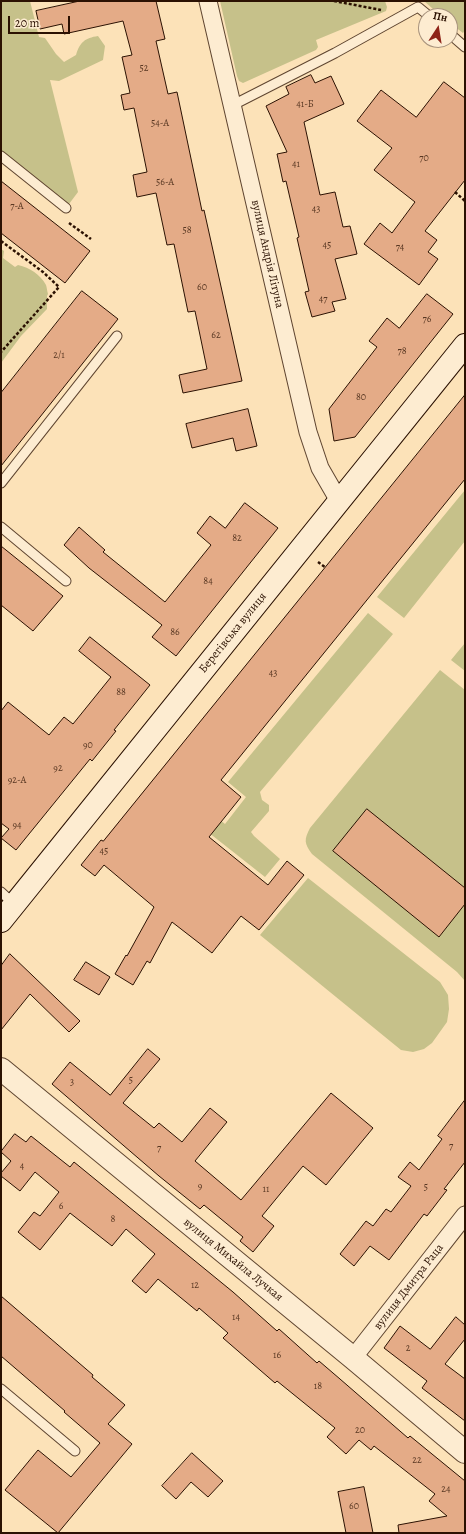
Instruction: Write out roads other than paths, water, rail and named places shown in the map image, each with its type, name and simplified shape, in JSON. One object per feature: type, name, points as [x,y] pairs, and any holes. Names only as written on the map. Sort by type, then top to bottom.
[{"type":"main road","name":"Берегівська вулиця","points":[[1,921],[8,898],[339,502],[465,345]]},
{"type":"main road","name":"вулиця Михайла Лучкая","points":[[1,1069],[465,1452]]},
{"type":"street","name":"вулиця Андрія Літуна","points":[[208,1],[308,432],[320,468],[339,502]]},
{"type":"street","name":"вулиця Дмитра Раца","points":[[353,1358],[465,1215]]},
{"type":"lane","points":[[233,105],[334,53],[405,14],[416,4]]},
{"type":"lane","points":[[1,156],[66,208]]},
{"type":"lane","points":[[1,483],[117,336]]},
{"type":"lane","points":[[1,527],[66,581]]},
{"type":"lane","points":[[1,1389],[75,1451]]}]
